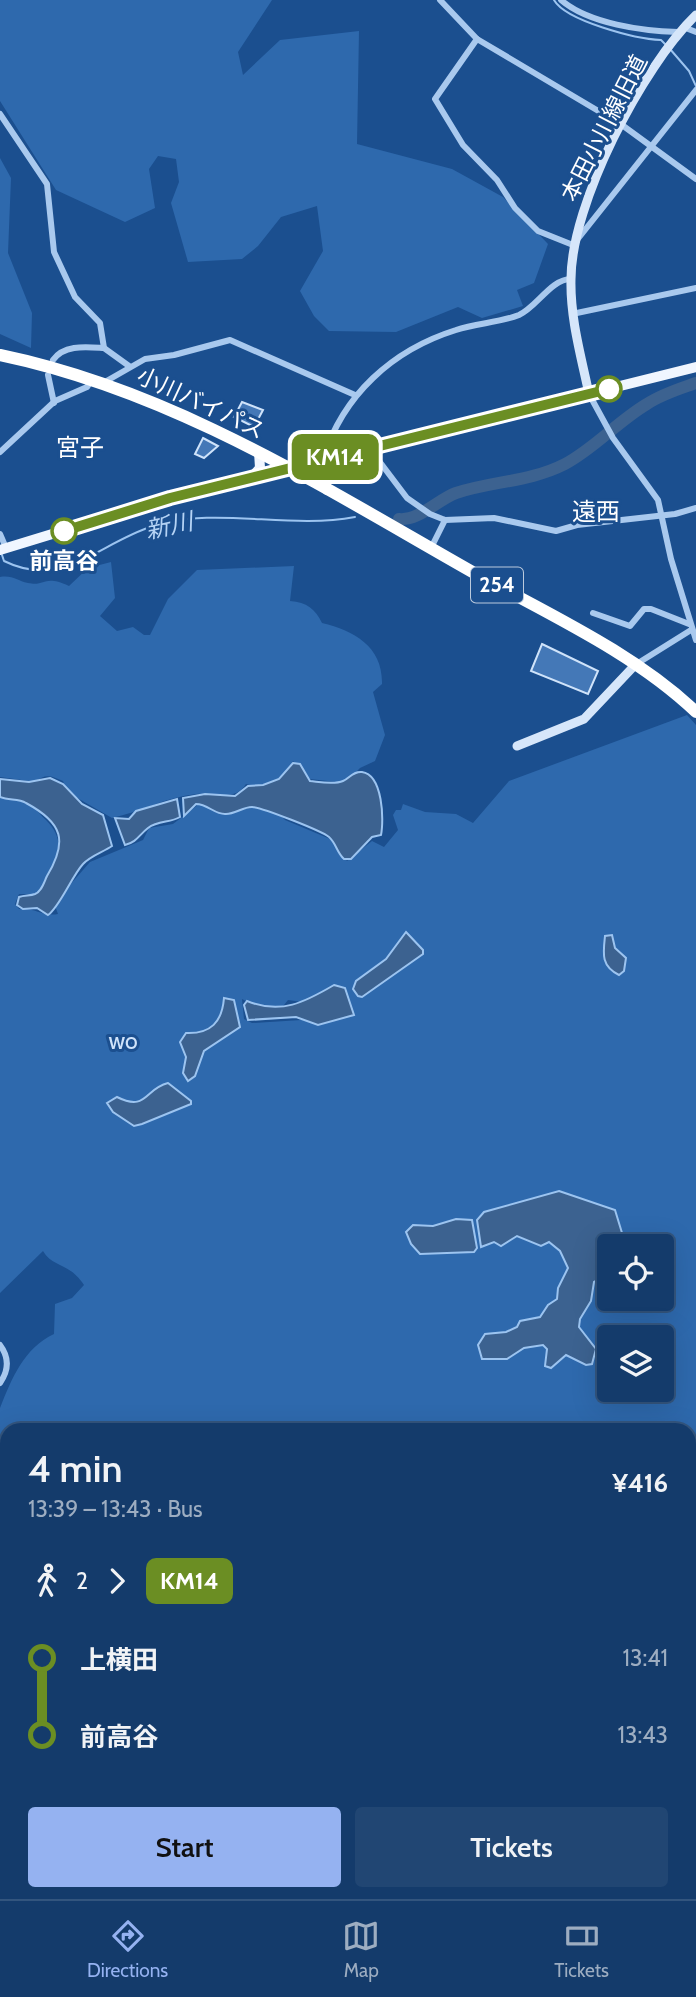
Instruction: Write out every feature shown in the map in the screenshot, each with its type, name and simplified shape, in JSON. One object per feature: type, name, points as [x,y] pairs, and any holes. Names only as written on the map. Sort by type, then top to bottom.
[{"type":"highway","name":"小川バイパス","points":[[0,355],[98,381],[170,409],[259,452],[635,665],[696,712]]},
{"type":"main road","points":[[3,549],[170,498],[696,368]]},
{"type":"main road","points":[[250,479],[260,468],[259,452]]},
{"type":"main road","points":[[327,490],[323,475],[337,457]]},
{"type":"street","points":[[440,0],[477,39],[622,125],[696,179]]},
{"type":"street","points":[[561,0],[570,7],[635,30],[696,32]]},
{"type":"street","name":"本田小川線旧道","points":[[589,394],[572,314],[570,279],[573,245],[588,196],[622,125],[665,50],[696,15]]},
{"type":"street","points":[[477,39],[435,99],[463,145],[497,180],[515,208],[538,231],[573,245],[696,90]]},
{"type":"street","points":[[0,114],[47,184],[54,251],[75,297],[100,323],[104,348]]},
{"type":"street","points":[[323,460],[331,435],[355,396],[402,354],[453,331],[521,314],[536,304],[555,285],[570,279]]},
{"type":"street","points":[[572,314],[696,288]]},
{"type":"street","points":[[0,452],[54,403],[98,381],[145,359],[174,355],[230,340],[355,396]]},
{"type":"street","points":[[53,360],[59,352],[69,349],[104,348],[129,366]]},
{"type":"street","points":[[48,375],[54,403]]},
{"type":"street","points":[[589,394],[613,438],[652,489],[663,515],[671,559],[696,640]]},
{"type":"street","points":[[370,449],[416,505],[445,520],[494,518],[556,531],[577,525],[663,515],[696,508]]},
{"type":"street","points":[[431,548],[445,520]]},
{"type":"street","points":[[0,534],[3,549]]},
{"type":"street","points":[[593,613],[630,626],[645,609],[651,609],[690,626]]},
{"type":"street","points":[[517,746],[583,719],[644,657],[672,645],[690,626]]},
{"type":"street","points":[[0,1345],[6,1352],[8,1366],[0,1383]]},
{"type":"green space","points":[[0,0],[272,0],[238,52],[243,75],[280,40],[359,31],[357,144],[452,169],[503,197],[548,244],[534,283],[517,290],[523,306],[482,318],[458,307],[396,332],[329,331],[314,316],[300,291],[323,251],[317,206],[281,217],[258,246],[242,259],[188,262],[171,203],[179,182],[176,159],[158,156],[149,169],[155,208],[125,222],[56,190],[0,101]]},
{"type":"green space","points":[[0,158],[11,178],[8,253],[32,313],[31,348],[0,334]]},
{"type":"green space","points":[[111,562],[115,598],[100,616],[117,631],[133,627],[144,635],[150,635],[168,599],[197,570],[294,566],[290,601],[310,607],[322,623],[356,636],[378,660],[382,684],[373,692],[385,735],[375,761],[360,768],[345,783],[310,779],[293,761],[287,775],[262,788],[246,784],[241,790],[230,795],[185,796],[112,818],[67,792],[63,781],[55,778],[46,776],[36,782],[0,777],[0,577],[34,584],[54,581],[69,586],[88,568]]},
{"type":"green space","name":"wo","points":[[687,715],[696,725],[696,1423],[0,1423],[0,1408],[20,1365],[35,1347],[54,1334],[55,1304],[72,1298],[84,1285],[73,1272],[52,1260],[43,1251],[0,1293],[0,795],[30,804],[54,830],[58,839],[56,856],[40,894],[19,894],[15,904],[19,909],[53,915],[58,914],[54,903],[90,862],[143,840],[149,828],[173,824],[203,801],[222,813],[263,806],[276,810],[285,820],[330,839],[347,861],[372,841],[384,847],[398,830],[393,815],[396,810],[401,810],[403,804],[425,812],[456,814],[473,823],[509,781]],"holes":[[[322,996],[301,1020],[252,1023],[244,1019],[242,999],[263,1010],[280,1010],[288,1000],[302,1002]]]},
{"type":"shaded area","points":[[293,763],[300,764],[310,781],[335,783],[356,773],[369,775],[378,789],[380,799],[381,835],[372,837],[351,859],[344,859],[331,839],[324,834],[258,808],[249,807],[222,814],[196,804],[184,816],[183,798],[205,794],[235,796],[248,786],[263,785],[279,779]]},
{"type":"shaded area","points":[[50,778],[63,784],[82,804],[103,815],[112,846],[83,864],[57,906],[48,915],[37,908],[23,909],[17,905],[19,897],[35,894],[43,886],[58,853],[58,834],[48,818],[38,810],[23,801],[0,797],[0,779],[29,782]]},
{"type":"shaded area","points":[[177,799],[180,817],[152,825],[125,845],[115,818],[129,819],[136,811]]},
{"type":"shaded area","points":[[406,932],[423,950],[423,954],[362,997],[358,996],[353,989],[356,981],[386,959]]},
{"type":"shaded area","points":[[612,935],[615,948],[626,958],[624,971],[619,975],[609,968],[604,959],[605,936]]},
{"type":"shaded area","points":[[334,985],[345,988],[354,1015],[318,1025],[296,1017],[248,1020],[244,1005],[247,1001],[282,1007],[313,997]]},
{"type":"shaded area","points":[[224,998],[234,1000],[240,1027],[204,1051],[195,1076],[188,1081],[183,1073],[186,1057],[180,1042],[186,1033],[202,1031],[214,1025],[221,1014]]},
{"type":"shaded area","points":[[168,1083],[191,1101],[191,1104],[134,1126],[113,1112],[107,1103],[117,1097],[127,1101],[140,1101]]},
{"type":"shaded area","points":[[559,1191],[615,1210],[622,1234],[597,1234],[597,1280],[594,1282],[591,1301],[580,1319],[579,1327],[596,1349],[592,1364],[586,1365],[566,1355],[551,1368],[545,1366],[547,1349],[543,1345],[524,1348],[507,1359],[482,1359],[478,1345],[485,1334],[506,1332],[517,1327],[520,1321],[540,1317],[548,1305],[557,1299],[558,1288],[568,1268],[560,1251],[549,1242],[541,1246],[517,1236],[501,1246],[494,1242],[481,1247],[477,1220],[484,1212]]},
{"type":"shaded area","points":[[456,1219],[472,1220],[477,1248],[474,1252],[420,1254],[411,1244],[406,1232],[413,1225],[433,1226]]},
{"type":"building","points":[[242,402],[263,410],[254,427],[234,417]]},
{"type":"building","points":[[203,438],[218,446],[204,458],[195,454]]},
{"type":"building","points":[[542,644],[598,671],[588,694],[531,671]]},
{"type":"waterway","points":[[554,0],[561,8],[587,22],[635,36],[661,40],[666,45]]},
{"type":"waterway","points":[[670,49],[689,71],[696,86]]},
{"type":"waterway","name":"新川","points":[[399,519],[414,517],[456,493],[552,470],[586,450],[647,404],[696,383]]},
{"type":"waterway","name":"新川","points":[[2,555],[4,561],[25,569],[44,570],[80,561],[133,534],[178,520],[228,518],[304,521],[355,517]]},
{"type":"bus line","name":"KM14","points":[[64,531],[170,498],[292,470],[609,389]]},
{"type":"place","name":"前高谷","points":[[64,531]]},
{"type":"district","name":"宮子","points":[[80,448]]},
{"type":"district","name":"遠西","points":[[596,512]]}]
